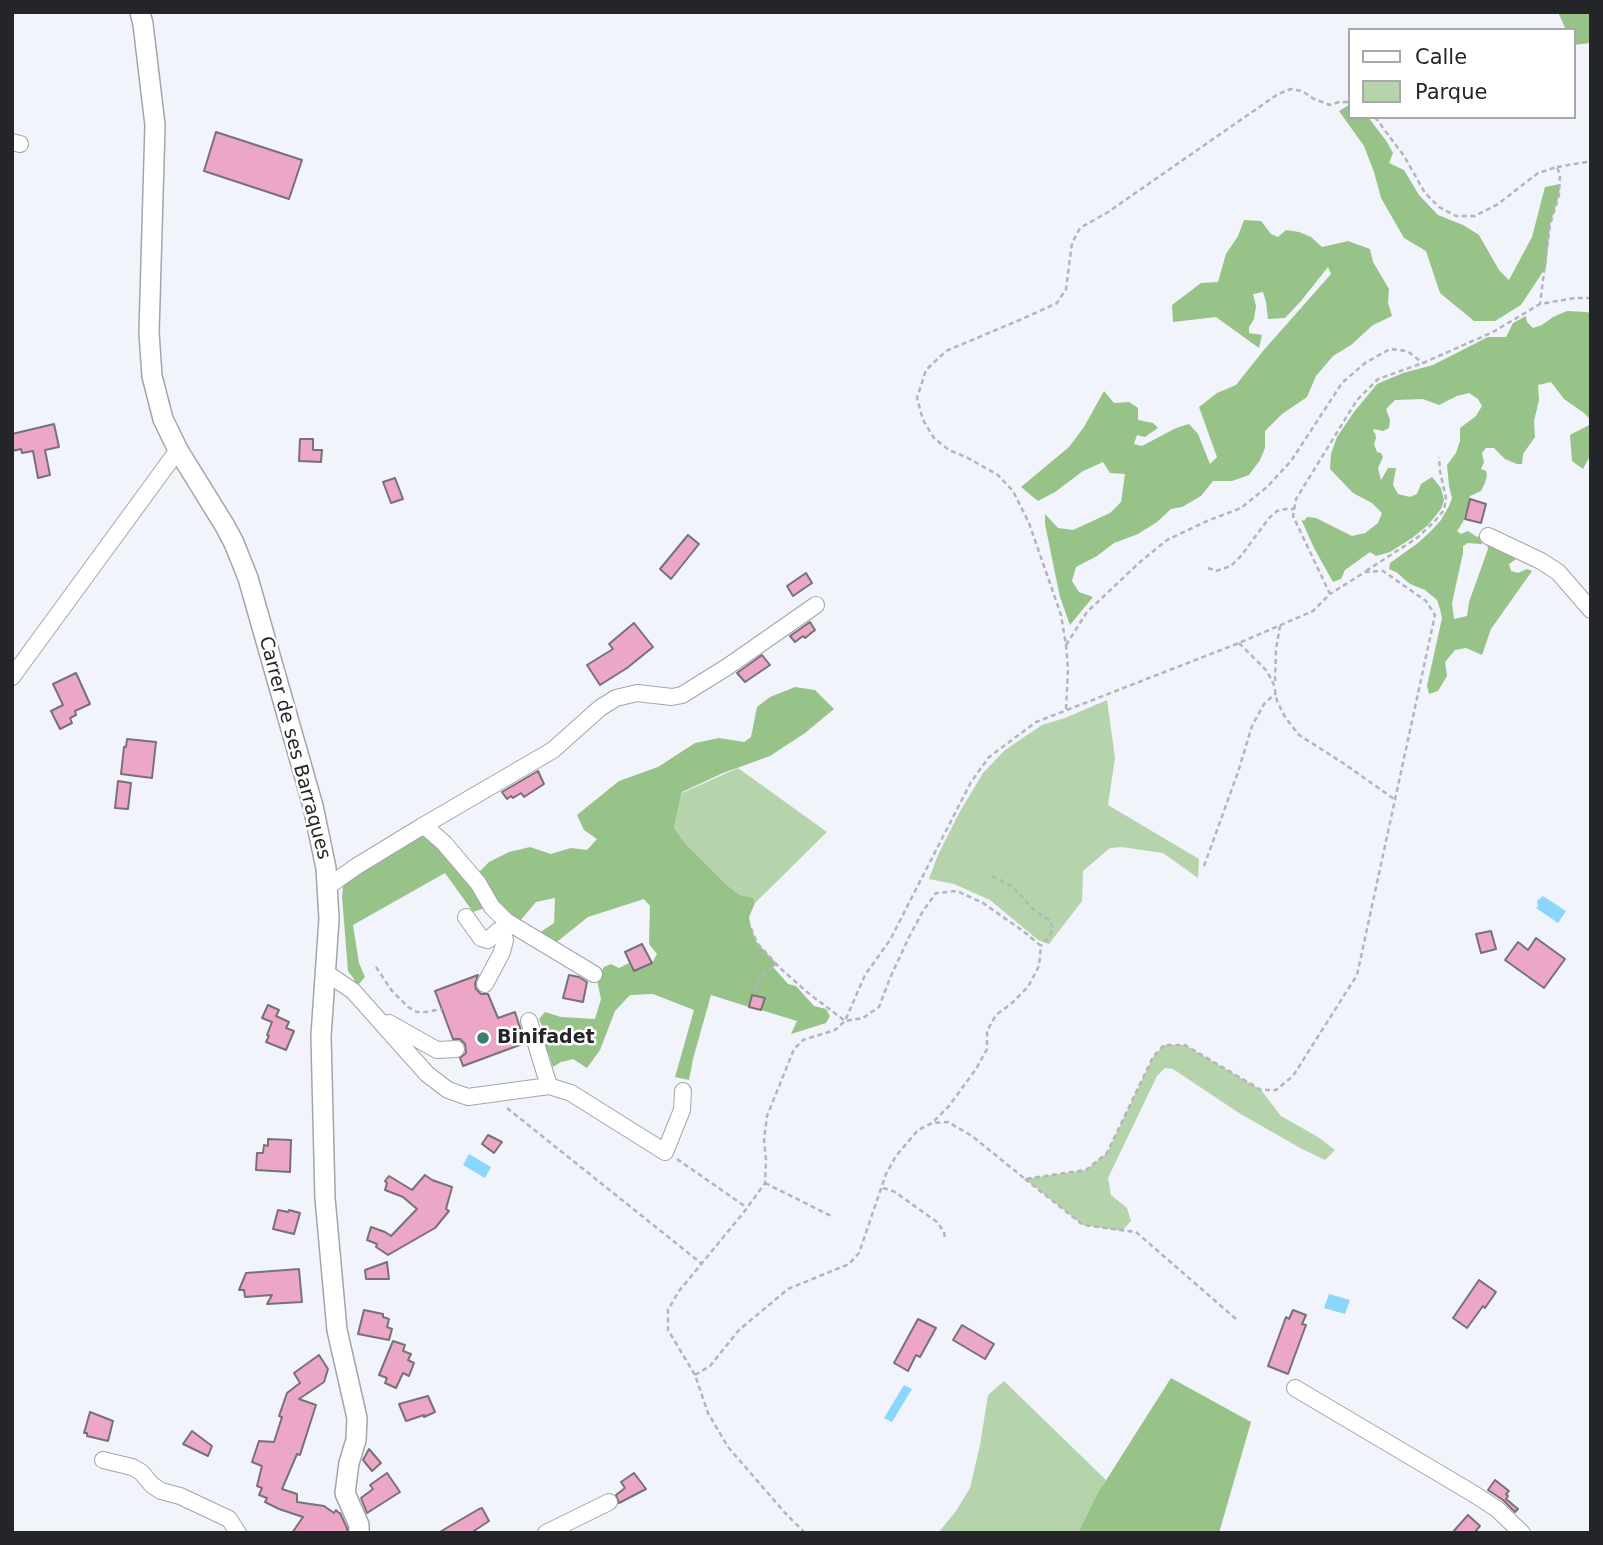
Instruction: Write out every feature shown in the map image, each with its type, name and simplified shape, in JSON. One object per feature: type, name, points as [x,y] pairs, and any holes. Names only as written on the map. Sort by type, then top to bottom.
[{"type":"main road","name":"Carrer de ses Barraques","points":[[142,16],[155,125],[149,332],[152,376],[163,419],[178,450],[225,526],[248,578],[313,806],[326,868],[329,919],[321,1035],[325,1198],[337,1330],[357,1418],[356,1440],[349,1463],[345,1493],[359,1525],[359,1533]]},
{"type":"street","points":[[12,677],[178,450]]},
{"type":"street","points":[[1488,536],[1558,572],[1591,610]]},
{"type":"street","points":[[327,887],[421,827],[553,750],[600,708],[616,698],[636,693],[672,697],[682,695],[816,605]]},
{"type":"street","points":[[421,827],[428,829],[443,843],[506,921],[594,974]]},
{"type":"street","points":[[466,916],[481,938],[488,940],[498,931],[503,933],[505,940],[502,952],[485,984]]},
{"type":"street","points":[[326,972],[353,991],[427,1074],[448,1090],[468,1097],[549,1086],[571,1093],[665,1152],[682,1110],[683,1091]]},
{"type":"street","points":[[374,1014],[437,1049],[456,1049]]},
{"type":"street","points":[[529,1021],[549,1086]]},
{"type":"street","points":[[1295,1388],[1474,1494],[1497,1509],[1522,1533]]},
{"type":"street","points":[[103,1460],[132,1467],[161,1491],[180,1496],[229,1519],[238,1533]]},
{"type":"street","points":[[546,1533],[609,1502]]},
{"type":"path","points":[[1066,710],[1068,669],[1061,615],[1029,523],[1013,491],[998,475],[949,450],[933,438],[923,420],[917,398],[926,369],[946,351],[1057,303],[1066,289],[1072,243],[1080,228],[1108,212],[1278,94],[1291,89],[1330,104],[1348,102]]},
{"type":"path","points":[[1376,119],[1404,156],[1425,193],[1439,207],[1457,216],[1475,216],[1498,204],[1538,173],[1591,162]]},
{"type":"path","points":[[1540,304],[1550,225],[1559,195],[1558,167]]},
{"type":"path","points":[[1330,594],[1293,516],[1296,499],[1357,400],[1378,379],[1423,363],[1493,332],[1540,304],[1591,298]]},
{"type":"path","points":[[1066,645],[1087,612],[1149,554],[1167,540],[1241,508],[1267,487],[1292,461],[1342,383],[1365,363],[1390,349],[1407,351],[1423,363]]},
{"type":"path","points":[[805,1533],[728,1447],[708,1413],[695,1375],[668,1330],[668,1311],[679,1291],[765,1183],[764,1140],[767,1116],[794,1049],[803,1040],[835,1030],[845,1021],[865,975],[890,940],[971,782],[989,757],[1036,722],[1240,643],[1313,611],[1330,594],[1417,538],[1444,510],[1447,498],[1439,457]]},
{"type":"path","points":[[1208,568],[1216,571],[1231,566],[1269,517],[1277,511],[1294,509]]},
{"type":"path","points":[[1025,1180],[1086,1170],[1107,1153],[1153,1057],[1164,1045],[1185,1045],[1261,1090],[1276,1090],[1293,1076],[1357,975],[1435,615],[1426,601],[1383,571],[1365,572]]},
{"type":"path","points":[[1274,685],[1280,625]]},
{"type":"path","points":[[1240,643],[1267,671],[1284,717],[1299,735],[1395,800]]},
{"type":"path","points":[[1204,866],[1252,726],[1264,704],[1276,693]]},
{"type":"path","points":[[695,1375],[710,1366],[739,1330],[788,1289],[849,1264],[859,1253],[886,1174],[896,1156],[918,1130],[932,1123],[950,1106],[987,1049],[987,1031],[996,1015],[1028,987],[1039,966],[1041,946],[1053,928],[1049,920],[1035,911],[1012,886],[992,876]]},
{"type":"path","points":[[751,928],[757,943],[777,964],[807,992],[845,1021],[863,1018],[879,1007],[909,937],[936,893],[957,891],[983,903],[1041,946]]},
{"type":"path","points":[[755,990],[758,979],[777,964]]},
{"type":"path","points":[[376,967],[392,991],[408,1007],[427,1013],[442,1009]]},
{"type":"path","points":[[490,1094],[702,1264]]},
{"type":"path","points":[[932,1123],[948,1122],[972,1136],[1083,1225],[1136,1232],[1236,1320]]},
{"type":"path","points":[[665,1152],[747,1208]]},
{"type":"path","points":[[765,1183],[831,1216]]},
{"type":"path","points":[[881,1188],[902,1197],[937,1222],[944,1232],[945,1240]]},
{"type":"green space","points":[[1558,12],[1591,12],[1591,43],[1575,45],[1575,28],[1565,28]]},
{"type":"green space","points":[[1348,106],[1348,119],[1370,119],[1393,153],[1389,163],[1404,170],[1419,195],[1438,215],[1479,235],[1499,270],[1509,280],[1532,237],[1545,187],[1560,184],[1550,225],[1546,267],[1521,305],[1495,321],[1474,321],[1440,293],[1426,251],[1404,238],[1381,198],[1364,146],[1339,111]]},
{"type":"green space","points":[[1244,220],[1261,221],[1271,234],[1278,237],[1286,230],[1311,237],[1322,247],[1348,241],[1370,249],[1373,262],[1389,289],[1388,303],[1392,316],[1373,325],[1351,345],[1333,356],[1316,376],[1307,397],[1282,414],[1265,431],[1265,448],[1249,475],[1232,481],[1213,481],[1201,496],[1182,507],[1171,509],[1138,534],[1114,543],[1076,567],[1072,581],[1079,592],[1093,597],[1070,625],[1060,597],[1045,514],[1058,528],[1073,530],[1110,513],[1121,502],[1125,474],[1110,473],[1103,462],[1083,471],[1038,501],[1021,487],[1069,447],[1084,427],[1104,391],[1114,403],[1129,402],[1138,408],[1138,420],[1153,423],[1158,428],[1145,437],[1137,435],[1134,444],[1142,446],[1189,424],[1198,434],[1210,464],[1217,457],[1199,407],[1217,393],[1236,385],[1331,274],[1328,267],[1285,318],[1268,319],[1263,292],[1253,294],[1256,306],[1249,333],[1262,335],[1259,348],[1216,317],[1173,322],[1172,305],[1201,283],[1218,282],[1226,254],[1238,236]]},
{"type":"green space","points":[[1567,311],[1591,313],[1591,420],[1564,399],[1551,382],[1538,385],[1535,437],[1523,454],[1522,464],[1505,459],[1494,448],[1486,448],[1482,453],[1484,462],[1481,469],[1486,471],[1487,475],[1485,483],[1481,491],[1470,496],[1463,522],[1457,531],[1461,534],[1468,531],[1477,537],[1484,534],[1486,541],[1463,546],[1452,603],[1454,619],[1467,616],[1469,602],[1488,549],[1487,544],[1519,557],[1509,564],[1511,571],[1532,571],[1491,629],[1482,655],[1466,648],[1455,650],[1445,662],[1447,676],[1438,691],[1429,694],[1427,686],[1442,618],[1440,609],[1437,600],[1425,590],[1410,584],[1389,569],[1390,563],[1431,531],[1449,506],[1452,498],[1447,465],[1456,453],[1460,428],[1476,416],[1482,406],[1478,399],[1469,393],[1439,405],[1423,399],[1395,400],[1386,409],[1390,420],[1389,428],[1383,431],[1374,429],[1374,444],[1383,457],[1378,468],[1381,480],[1388,468],[1396,468],[1393,485],[1398,494],[1410,497],[1417,494],[1421,484],[1432,477],[1441,488],[1444,500],[1441,509],[1428,525],[1412,538],[1390,552],[1376,556],[1370,552],[1345,570],[1341,579],[1333,582],[1301,519],[1304,521],[1307,517],[1316,518],[1352,536],[1365,533],[1378,523],[1382,513],[1372,503],[1353,493],[1330,469],[1331,454],[1337,437],[1377,384],[1433,365],[1488,337],[1506,337],[1513,323],[1526,316],[1527,322],[1533,328]]},
{"type":"green space","points":[[1591,424],[1591,454],[1583,469],[1572,461],[1570,435]]},
{"type":"green space","points":[[795,687],[815,690],[834,709],[805,733],[770,756],[682,792],[674,828],[685,843],[728,886],[740,895],[753,898],[755,903],[749,917],[757,943],[777,964],[773,967],[788,984],[796,986],[814,1006],[826,1009],[830,1016],[826,1023],[791,1034],[797,1021],[761,1010],[764,998],[753,995],[749,1007],[711,995],[689,1080],[675,1077],[694,1010],[653,994],[630,995],[615,1011],[600,1050],[587,1068],[573,1059],[553,1067],[543,1048],[544,1032],[539,1019],[545,1012],[561,1017],[595,1019],[601,999],[597,980],[604,967],[611,964],[619,968],[629,963],[634,971],[652,963],[657,954],[649,944],[650,906],[644,899],[588,917],[553,945],[539,933],[554,923],[555,898],[536,902],[520,921],[498,906],[478,873],[489,862],[509,852],[530,847],[551,854],[571,848],[587,850],[597,839],[584,830],[577,815],[619,781],[658,767],[695,743],[719,738],[744,742],[751,737],[757,707],[770,697]]},
{"type":"green space","points":[[1107,700],[1115,758],[1108,805],[1199,859],[1198,878],[1163,853],[1122,847],[1110,848],[1083,871],[1082,901],[1049,944],[1038,940],[990,900],[954,884],[929,879],[959,813],[983,773],[1005,750],[1042,725]]},
{"type":"green space","points":[[738,768],[827,832],[755,903],[752,898],[740,895],[728,886],[685,843],[674,828],[682,793]]},
{"type":"green space","points":[[427,833],[488,907],[473,912],[445,873],[353,925],[359,963],[365,977],[359,984],[355,983],[348,971],[343,886],[348,878],[403,841]]},
{"type":"green space","points":[[1164,1045],[1185,1045],[1261,1090],[1281,1116],[1335,1150],[1325,1160],[1302,1149],[1239,1113],[1173,1069],[1165,1068],[1157,1076],[1108,1178],[1111,1195],[1127,1208],[1131,1221],[1122,1231],[1083,1225],[1025,1179],[1086,1170],[1107,1153],[1153,1057]]},
{"type":"green space","points":[[1171,1378],[1251,1422],[1219,1533],[1078,1533],[1098,1493]]},
{"type":"green space","points":[[1004,1381],[1106,1480],[1078,1533],[938,1533],[970,1488],[988,1395]]},
{"type":"water","points":[[1543,896],[1566,911],[1558,923],[1536,908],[1537,901]]},
{"type":"water","points":[[469,1154],[491,1167],[485,1178],[463,1165]]},
{"type":"water","points":[[1329,1294],[1350,1300],[1345,1314],[1324,1308]]},
{"type":"water","points":[[904,1385],[912,1389],[892,1422],[884,1418]]},
{"type":"building","points":[[216,132],[302,160],[289,199],[204,171]]},
{"type":"building","points":[[54,424],[59,447],[45,450],[50,475],[38,478],[33,451],[12,451],[12,434]]},
{"type":"building","points":[[300,439],[313,439],[313,450],[322,450],[321,462],[299,461]]},
{"type":"building","points":[[395,478],[403,499],[391,503],[383,482]]},
{"type":"building","points":[[1470,499],[1486,504],[1481,523],[1465,519]]},
{"type":"building","points":[[688,535],[699,544],[671,579],[660,569]]},
{"type":"building","points":[[806,573],[812,583],[793,596],[787,586]]},
{"type":"building","points":[[810,622],[815,630],[795,642],[790,636]]},
{"type":"building","points":[[634,623],[653,647],[600,685],[587,665],[613,649],[609,644]]},
{"type":"building","points":[[762,655],[770,665],[745,682],[737,673]]},
{"type":"building","points":[[76,673],[90,704],[75,711],[76,715],[70,718],[72,723],[60,729],[51,711],[63,705],[53,684]]},
{"type":"building","points":[[127,739],[156,742],[152,778],[121,774]]},
{"type":"building","points":[[538,771],[544,784],[524,797],[521,793],[507,799],[502,792]]},
{"type":"building","points":[[118,781],[131,783],[128,809],[115,808]]},
{"type":"building","points":[[1491,931],[1496,949],[1481,953],[1476,934]]},
{"type":"building","points":[[1536,938],[1565,959],[1544,988],[1505,960],[1518,942],[1528,950]]},
{"type":"building","points":[[642,944],[652,963],[634,971],[625,952]]},
{"type":"building","points":[[478,975],[476,989],[481,994],[488,994],[498,1018],[515,1012],[525,1043],[463,1066],[460,1058],[466,1053],[465,1044],[460,1039],[453,1039],[435,991]]},
{"type":"building","points":[[569,975],[587,982],[583,1002],[563,998]]},
{"type":"building","points":[[752,995],[765,998],[761,1010],[749,1007]]},
{"type":"building","points":[[268,1005],[279,1010],[276,1016],[289,1022],[286,1028],[294,1031],[286,1050],[266,1042],[272,1022],[262,1018]]},
{"type":"building","points":[[488,1135],[502,1142],[494,1153],[482,1144]]},
{"type":"building","points":[[268,1139],[291,1140],[290,1172],[256,1170],[257,1153],[263,1153],[264,1145],[268,1146]]},
{"type":"building","points":[[425,1175],[452,1187],[446,1209],[449,1211],[435,1228],[388,1255],[376,1247],[377,1244],[367,1240],[371,1227],[391,1236],[417,1209],[403,1197],[385,1190],[385,1181],[389,1176],[412,1190]]},
{"type":"building","points":[[278,1210],[300,1213],[294,1234],[273,1229]]},
{"type":"building","points":[[387,1262],[389,1279],[366,1279],[365,1270]]},
{"type":"building","points":[[299,1269],[302,1302],[267,1304],[272,1295],[245,1297],[244,1290],[239,1290],[246,1273]]},
{"type":"building","points":[[1479,1280],[1496,1292],[1467,1328],[1453,1318]]},
{"type":"building","points":[[364,1310],[383,1314],[383,1317],[389,1319],[387,1327],[392,1329],[389,1340],[358,1334]]},
{"type":"building","points":[[1293,1310],[1306,1315],[1302,1324],[1306,1325],[1288,1374],[1268,1366],[1286,1317],[1289,1319]]},
{"type":"building","points":[[918,1319],[936,1328],[920,1357],[916,1355],[908,1371],[894,1363]]},
{"type":"building","points":[[962,1325],[994,1344],[985,1359],[953,1340]]},
{"type":"building","points":[[393,1341],[405,1345],[403,1351],[411,1354],[408,1360],[414,1363],[409,1376],[403,1373],[396,1388],[385,1383],[387,1378],[379,1375]]},
{"type":"building","points":[[319,1355],[328,1369],[324,1382],[299,1399],[316,1405],[300,1455],[297,1454],[282,1489],[297,1494],[297,1502],[324,1506],[334,1513],[336,1510],[340,1513],[347,1533],[292,1533],[303,1517],[265,1502],[267,1498],[259,1495],[262,1488],[257,1486],[262,1466],[252,1462],[259,1441],[274,1442],[287,1393],[300,1383],[294,1373]]},
{"type":"building","points":[[428,1396],[435,1412],[406,1421],[399,1404]]},
{"type":"building","points":[[90,1412],[113,1421],[108,1441],[84,1433]]},
{"type":"building","points":[[192,1431],[212,1446],[208,1456],[183,1444]]},
{"type":"building","points":[[369,1449],[381,1463],[372,1471],[363,1460]]},
{"type":"building","points":[[387,1473],[400,1492],[367,1513],[361,1498],[373,1489],[370,1485]]},
{"type":"building","points":[[634,1473],[646,1489],[619,1503],[616,1495],[625,1488],[621,1482]]},
{"type":"building","points":[[1495,1480],[1509,1491],[1506,1499],[1518,1509],[1515,1512],[1488,1490]]},
{"type":"building","points":[[482,1508],[489,1521],[471,1533],[438,1533],[479,1509]]},
{"type":"building","points":[[1468,1515],[1480,1526],[1474,1533],[1452,1533]]},
{"type":"place","name":"Binifadet","points":[[483,1038]]}]
